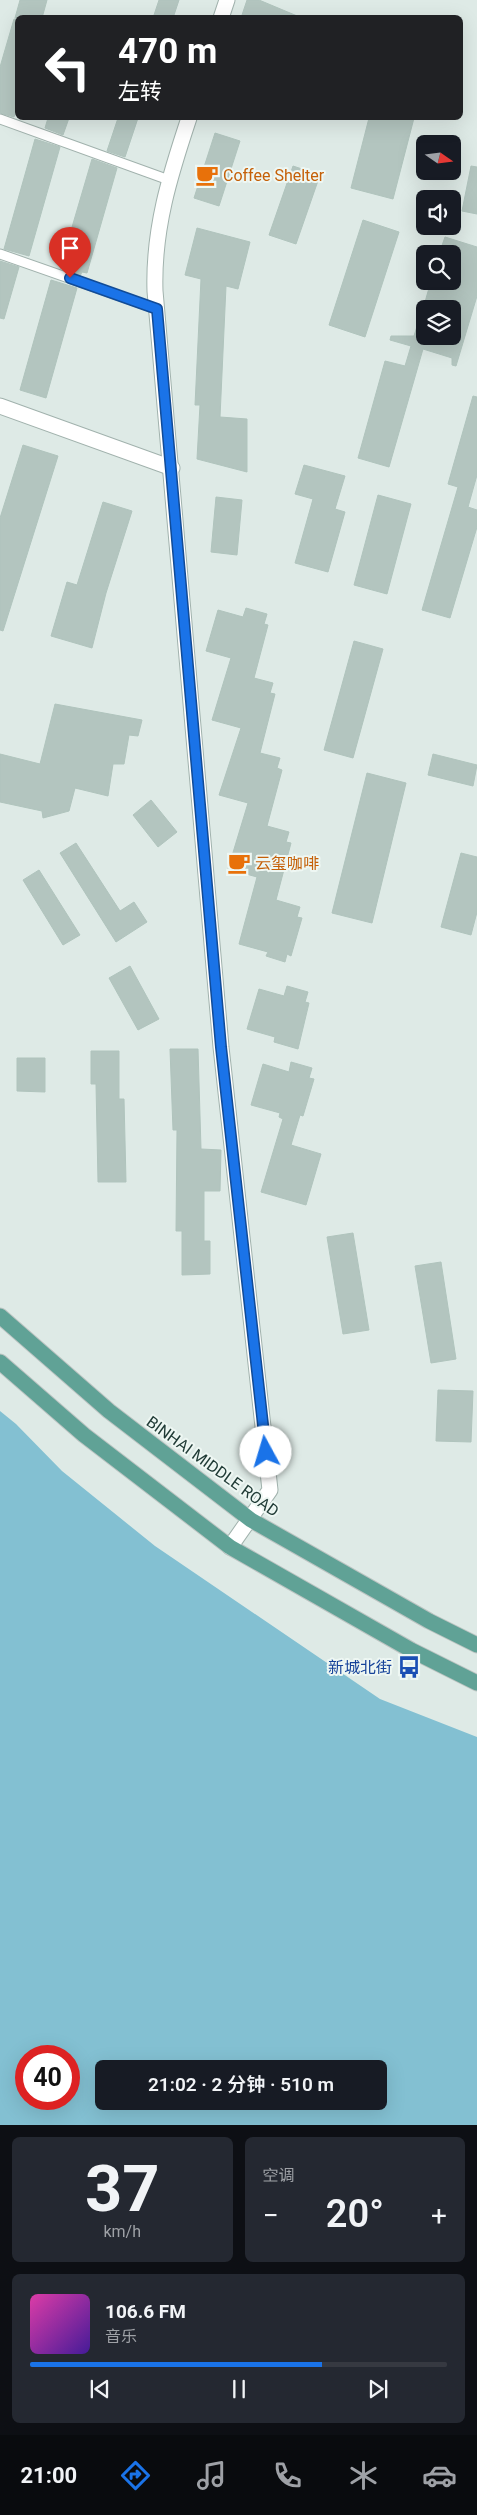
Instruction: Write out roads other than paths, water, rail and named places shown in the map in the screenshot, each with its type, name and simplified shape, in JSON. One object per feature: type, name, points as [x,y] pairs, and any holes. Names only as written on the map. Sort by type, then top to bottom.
[{"type":"main road","name":"BINHAI MIDDLE ROAD","points":[[0,1316],[109,1411],[251,1520],[429,1621],[477,1645]]},
{"type":"main road","points":[[0,1362],[84,1435],[230,1547],[411,1650],[477,1683]]},
{"type":"street","points":[[222,15],[226,0]]},
{"type":"street","points":[[188,120],[169,180],[158,224],[154,259],[221,1047],[270,1490],[251,1520],[230,1547]]},
{"type":"street","points":[[0,406],[172,468]]},
{"type":"lane","points":[[0,119],[169,180]]},
{"type":"lane","points":[[0,254],[157,309]]},
{"type":"water","points":[[0,1411],[16,1424],[62,1471],[155,1546],[380,1699],[477,1737],[477,2125],[0,2125]]},
{"type":"place","name":"Coffee Shelter","points":[[207,175]]},
{"type":"place","name":"云玺咖啡","points":[[239,863]]},
{"type":"place","name":"新城北街","points":[[409,1667]]}]
